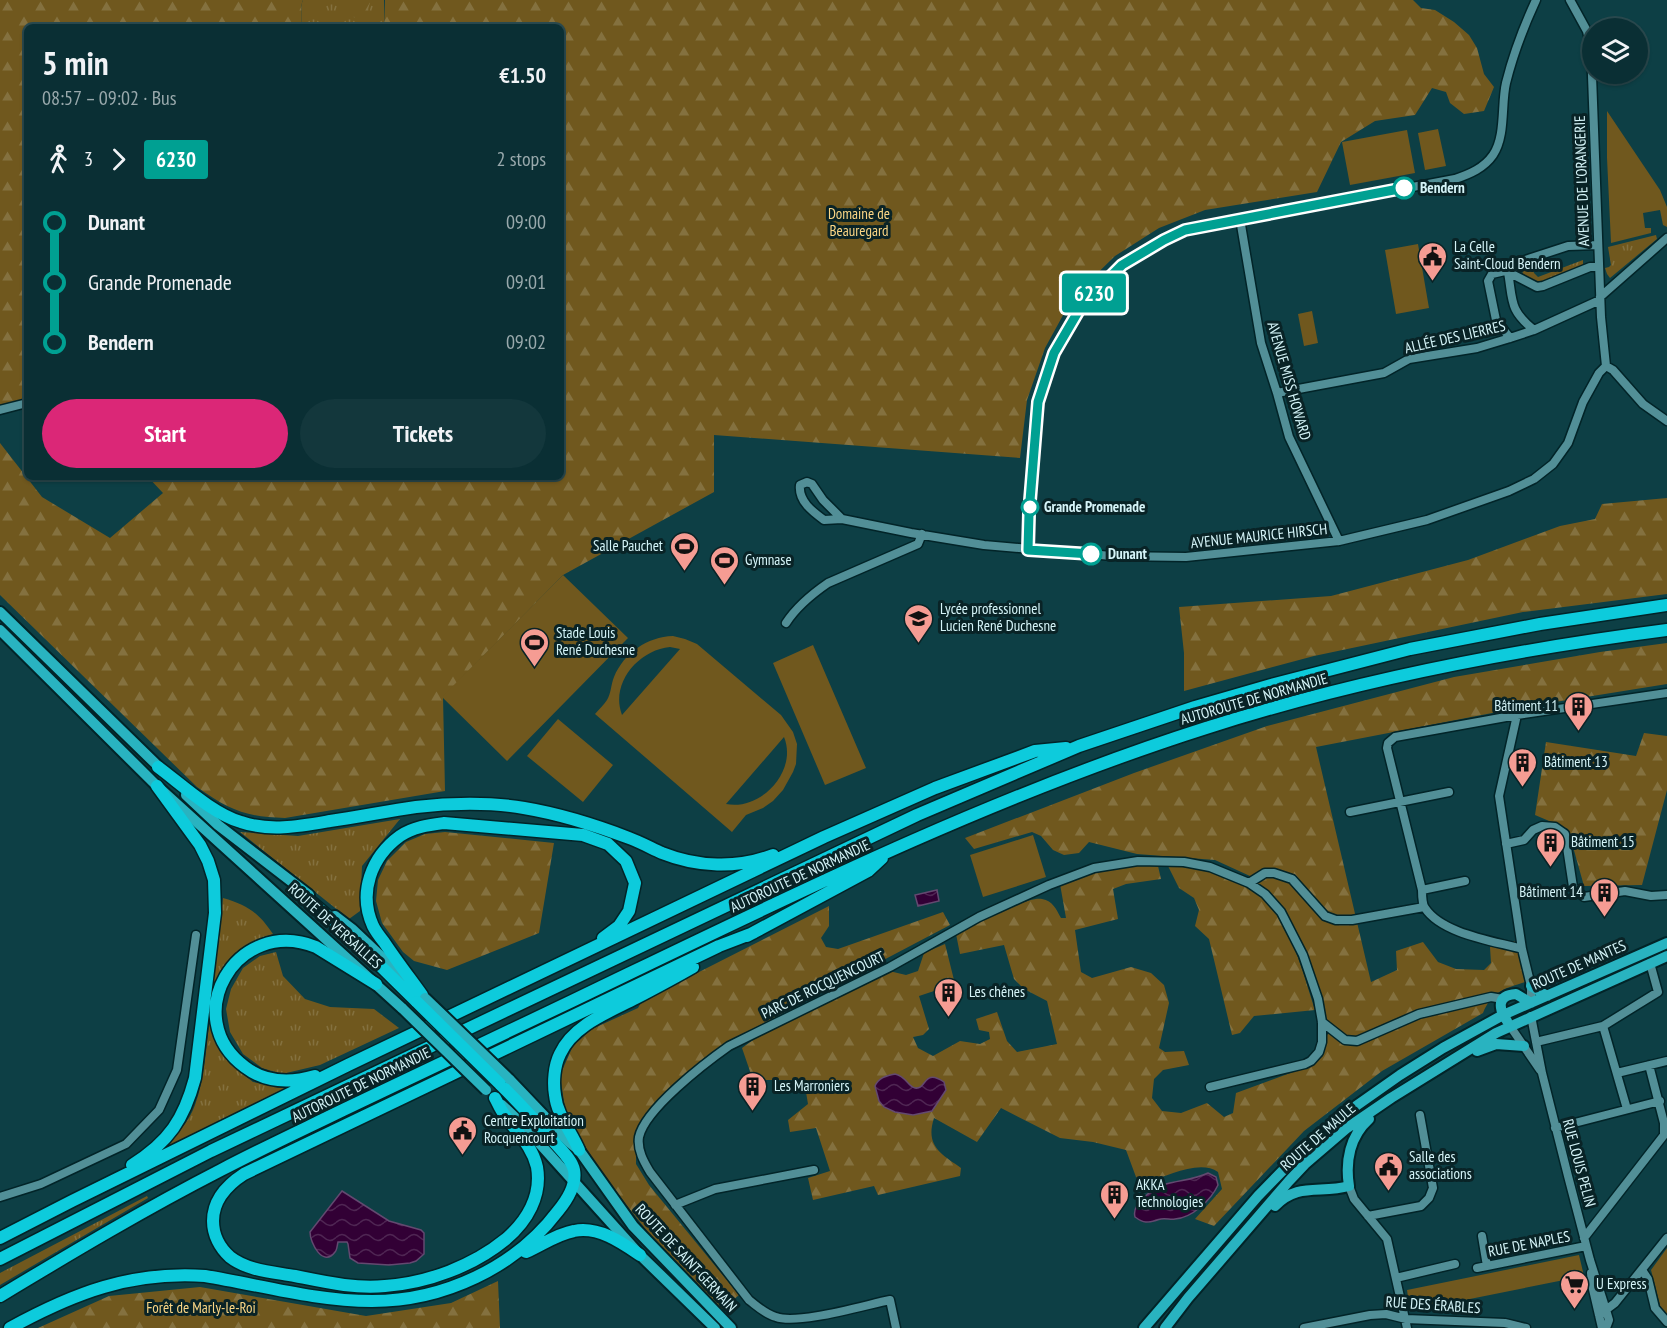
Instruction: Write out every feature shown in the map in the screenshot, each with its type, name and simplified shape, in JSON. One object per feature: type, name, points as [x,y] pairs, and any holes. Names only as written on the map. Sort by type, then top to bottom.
[{"type":"highway","name":"AUTOROUTE DE NORMANDIE","points":[[0,1259],[211,1151],[917,815],[1079,746],[1195,707],[1410,649],[1540,624],[1667,606]]},
{"type":"highway","name":"AUTOROUTE DE NORMANDIE","points":[[0,1296],[113,1228],[226,1167],[743,919],[890,851],[1008,800],[1125,755],[1275,706],[1426,670],[1541,648],[1667,630]]},
{"type":"highway","points":[[0,1238],[348,1065],[824,837],[935,788],[1035,751],[1079,746]]},
{"type":"highway","points":[[158,767],[214,809],[239,822],[263,827],[292,827],[426,807],[465,804],[522,807],[580,820],[687,861],[719,865],[744,863],[764,858],[815,838],[824,837]]},
{"type":"highway","points":[[72,1201],[144,1158],[160,1144],[176,1126],[188,1103],[195,1078],[214,914],[214,880],[200,844],[157,786]]},
{"type":"highway","points":[[421,999],[373,926],[366,903],[369,875],[380,855],[401,835],[422,826],[444,823],[583,835],[608,844],[626,861],[635,883],[630,911],[619,926],[572,959]]},
{"type":"highway","points":[[579,1150],[574,1137],[561,1118],[555,1097],[554,1076],[559,1055],[572,1036],[593,1020],[868,871],[890,851]]},
{"type":"highway","points":[[10,1328],[54,1306],[98,1288],[149,1276],[205,1276],[329,1298],[372,1301],[410,1298],[462,1283],[489,1272],[511,1258],[546,1227],[567,1200],[574,1182],[574,1170],[569,1160],[505,1082],[421,999],[301,891]]},
{"type":"highway","points":[[490,1094],[527,1143],[534,1156],[538,1187],[535,1201],[521,1224],[500,1244],[482,1256],[453,1270],[415,1282],[384,1286],[343,1286],[253,1269],[231,1257],[219,1244],[213,1224],[216,1204],[225,1189],[244,1174],[719,946],[753,933]]},
{"type":"highway","points":[[348,1065],[313,1077],[288,1081],[268,1079],[249,1070],[229,1051],[218,1028],[216,1005],[222,983],[232,967],[250,951],[265,943],[282,940],[316,947],[376,984]]},
{"type":"highway","points":[[511,1258],[574,1231],[591,1230],[617,1240],[640,1255]]},
{"type":"main road","name":"ROUTE DE VERSAILLES","points":[[0,612],[218,825],[301,891]]},
{"type":"main road","name":"ROUTE DE VERSAILLES","points":[[0,630],[157,786],[376,984],[522,1124],[640,1255]]},
{"type":"main road","name":"ROUTE DE MANTES","points":[[1503,1015],[1667,943]]},
{"type":"main road","name":"ROUTE DE MANTES","points":[[1531,1016],[1667,956]]},
{"type":"main road","points":[[1531,986],[1547,996]]},
{"type":"main road","points":[[1510,1026],[1500,1006],[1508,995],[1516,994],[1531,1003],[1531,1016]]},
{"type":"main road","name":"ROUTE DE MAULE","points":[[1144,1328],[1258,1196],[1297,1156],[1356,1106],[1400,1075],[1503,1015]]},
{"type":"main road","name":"ROUTE DE MAULE","points":[[1165,1328],[1289,1181],[1347,1128],[1460,1055],[1531,1016]]},
{"type":"main road","points":[[1460,1055],[1466,1057],[1486,1046],[1496,1044],[1524,1046]]},
{"type":"main road","points":[[505,1082],[579,1150]]},
{"type":"main road","points":[[1242,1234],[1250,1233],[1276,1204],[1289,1195],[1300,1191],[1348,1186],[1348,1161],[1353,1140],[1360,1128],[1391,1098]]},
{"type":"main road","name":"ROUTE DE SAINT-GERMAIN","points":[[579,1150],[633,1226],[730,1328]]},
{"type":"main road","name":"ROUTE DE SAINT-GERMAIN","points":[[640,1255],[715,1328]]},
{"type":"street","points":[[1028,550],[1038,402],[1054,353],[1082,305],[1122,265],[1185,230],[1455,179],[1482,167],[1493,155],[1498,144],[1506,84],[1525,25],[1536,0]]},
{"type":"street","name":"AVENUE DE L'ORANGERIE","points":[[1570,0],[1587,31],[1591,49],[1600,298],[1606,366]]},
{"type":"street","name":"AVENUE MISS HOWARD","points":[[1240,219],[1262,343],[1292,445],[1339,542]]},
{"type":"street","name":"ALLÉE DES LIERRES","points":[[1277,393],[1384,373],[1409,359],[1477,348],[1533,330],[1600,298],[1667,238]]},
{"type":"street","points":[[1508,272],[1522,261],[1568,246],[1598,245]]},
{"type":"street","points":[[1510,338],[1496,320],[1488,281],[1492,274],[1505,271],[1537,287],[1590,267],[1599,267]]},
{"type":"street","points":[[1508,272],[1514,309],[1521,320],[1533,330]]},
{"type":"street","points":[[1606,366],[1613,370],[1643,404],[1667,421]]},
{"type":"street","name":"AVENUE MAURICE HIRSCH","points":[[842,519],[823,500],[812,484],[807,482],[800,485],[799,493],[824,520],[842,519],[984,545],[1028,550],[1112,556],[1186,557],[1339,542],[1427,520],[1509,491],[1534,479],[1553,464],[1568,443],[1583,402],[1599,373],[1606,366]]},
{"type":"street","points":[[0,410],[24,404]]},
{"type":"street","points":[[786,623],[807,598],[828,583],[918,544],[921,542],[922,534]]},
{"type":"street","points":[[1522,949],[1459,932],[1437,921],[1424,907],[1422,890],[1387,748],[1391,739],[1517,715],[1667,693]]},
{"type":"street","points":[[1517,715],[1499,796],[1522,949],[1531,986],[1531,1003]]},
{"type":"street","points":[[1350,812],[1449,792]]},
{"type":"street","points":[[1506,844],[1524,840],[1533,830],[1542,826],[1555,826],[1565,834],[1573,888],[1584,897],[1625,891],[1651,896],[1667,895]]},
{"type":"street","name":"PARC DE ROCQUENCOURT","points":[[896,1328],[890,1300],[811,1317],[778,1318],[764,1312],[749,1299],[675,1205],[640,1153],[639,1137],[650,1115],[692,1074],[729,1046],[890,967],[979,917],[1049,885],[1094,868],[1138,861],[1184,861],[1210,867],[1249,883],[1265,894],[1281,912],[1293,932],[1312,977],[1322,1023],[1322,1042],[1319,1052],[1311,1061],[1210,1087]]},
{"type":"street","points":[[1249,883],[1265,873],[1274,873],[1292,879],[1325,916],[1336,920],[1352,920],[1424,907]]},
{"type":"street","points":[[1422,890],[1465,881]]},
{"type":"street","points":[[0,1197],[40,1184],[126,1144],[159,1110],[177,1070],[196,935]]},
{"type":"street","points":[[1536,1042],[1603,1026],[1658,992],[1650,963]]},
{"type":"street","points":[[1322,1023],[1345,1040],[1357,1041],[1419,1014],[1491,998],[1503,999]]},
{"type":"street","name":"RUE LOUIS PELIN","points":[[1531,1016],[1542,1073],[1590,1260],[1592,1285],[1603,1312],[1604,1328]]},
{"type":"street","name":"RUE LOUIS PELIN","points":[[1510,1026],[1542,1073]]},
{"type":"street","points":[[1603,1026],[1627,1109]]},
{"type":"street","points":[[1617,1073],[1667,1061]]},
{"type":"street","points":[[1585,1242],[1664,1135],[1660,1101],[1649,1065]]},
{"type":"street","points":[[1556,1128],[1660,1101]]},
{"type":"street","points":[[1368,1216],[1421,1206],[1429,1198],[1433,1188],[1420,1115]]},
{"type":"street","points":[[675,1205],[715,1190],[814,1170]]},
{"type":"street","points":[[1348,1186],[1354,1199],[1387,1239],[1407,1324]]},
{"type":"street","points":[[1482,1236],[1487,1266]]},
{"type":"street","points":[[1603,1312],[1615,1303],[1667,1238]]},
{"type":"street","name":"RUE DE NAPLES","points":[[1477,1268],[1585,1242]]},
{"type":"street","points":[[1396,1278],[1455,1264]]},
{"type":"street","points":[[1642,1270],[1648,1279],[1655,1308],[1667,1322]]},
{"type":"street","name":"RUE DES ÉRABLES","points":[[1304,1328],[1329,1326],[1370,1315],[1386,1314],[1407,1324],[1505,1323],[1526,1328]]},
{"type":"green space","points":[[0,0],[303,0],[301,24],[24,24],[24,399],[0,407]]},
{"type":"green space","points":[[303,0],[384,0],[384,24],[301,24]]},
{"type":"green space","points":[[360,0],[368,0],[370,3],[365,17],[359,22],[346,11]]},
{"type":"green space","name":"Domaine de Beauregard","points":[[385,0],[1413,0],[1421,8],[1435,10],[1469,35],[1477,48],[1484,74],[1494,87],[1484,111],[1464,114],[1450,103],[1446,92],[1432,88],[1415,115],[1375,121],[1341,142],[1317,192],[1205,210],[1159,228],[1115,256],[1073,297],[1045,348],[1027,400],[1020,458],[714,435],[714,492],[563,575],[443,697],[445,791],[285,818],[259,816],[229,807],[197,787],[0,595],[0,443],[24,474],[24,480],[29,480],[42,497],[110,538],[163,493],[151,480],[564,480],[564,24],[384,24]]},
{"type":"green space","points":[[1607,111],[1660,190],[1667,207],[1667,227],[1663,225],[1660,210],[1643,213],[1645,228],[1651,228],[1651,233],[1611,243],[1607,158]]},
{"type":"green space","points":[[1438,129],[1446,166],[1425,170],[1418,133]]},
{"type":"green space","points":[[1407,130],[1415,173],[1350,185],[1342,142]]},
{"type":"green space","points":[[1656,235],[1657,239],[1610,278],[1605,268],[1611,265],[1608,247]]},
{"type":"green space","points":[[1418,244],[1429,308],[1396,314],[1385,250]]},
{"type":"green space","points":[[1583,260],[1583,267],[1536,285],[1523,277],[1522,265],[1531,262],[1534,273],[1538,277]]},
{"type":"green space","points":[[1312,311],[1318,343],[1304,346],[1298,314]]},
{"type":"green space","points":[[1667,498],[1667,594],[1523,612],[1314,656],[1184,691],[1184,653],[1179,607],[1331,596],[1468,560],[1560,526],[1595,519],[1602,504]]},
{"type":"green space","name":"Stade Louis René Duchesne","points":[[563,575],[628,638],[507,761],[442,697]]},
{"type":"green space","points":[[673,636],[697,644],[781,715],[793,732],[797,744],[796,764],[783,790],[763,808],[746,815],[732,832],[595,714],[608,698],[618,668],[630,654],[646,643]],"holes":[[[670,647],[680,649],[622,715],[619,703],[620,692],[623,681],[630,671],[647,655]],[[784,737],[787,750],[786,763],[773,786],[752,801],[739,805],[726,804]]]},
{"type":"green space","points":[[1667,643],[1667,684],[1518,708],[1316,747],[1371,982],[1397,970],[1396,951],[1423,942],[1438,962],[1456,969],[1484,970],[1491,963],[1490,947],[1515,941],[1525,982],[1495,995],[1483,1013],[1382,1071],[1304,1131],[1214,1226],[1195,1219],[1222,1189],[1218,1172],[1211,1168],[1193,1168],[1148,1182],[1136,1177],[1126,1150],[1093,1142],[1060,1138],[1001,1108],[977,1142],[934,1118],[933,1142],[941,1153],[961,1168],[960,1176],[878,1195],[874,1186],[813,1200],[808,1178],[830,1171],[816,1128],[790,1132],[788,1120],[808,1104],[806,1092],[792,1080],[753,1080],[742,1048],[757,1037],[889,971],[906,975],[918,971],[924,953],[945,944],[955,984],[919,996],[929,1029],[923,1035],[913,1037],[918,1048],[933,1056],[960,1041],[980,1044],[990,1039],[989,1032],[979,1030],[976,1019],[997,1012],[1007,1041],[1017,1052],[1057,1044],[1047,1001],[1024,989],[1014,979],[1004,945],[960,954],[956,934],[1013,906],[1035,899],[1049,902],[1061,918],[1066,918],[1060,884],[1098,870],[1139,863],[1158,866],[1161,879],[1126,884],[1113,889],[1118,919],[1075,930],[1081,972],[1092,978],[1131,967],[1151,973],[1164,985],[1169,1003],[1159,1048],[1165,1052],[1184,1051],[1189,1065],[1163,1070],[1154,1079],[1152,1098],[1162,1111],[1181,1113],[1207,1103],[1224,1117],[1233,1113],[1236,1093],[1312,1065],[1323,1056],[1325,1038],[1328,1034],[1322,996],[1305,949],[1285,911],[1250,876],[1215,860],[1137,854],[1089,842],[1079,853],[1064,855],[1053,850],[1041,836],[1032,832],[974,849],[965,838],[1134,773],[1267,726],[1454,677]]},
{"type":"green space","points":[[813,645],[866,768],[825,785],[773,663]]},
{"type":"green space","points":[[558,719],[613,765],[583,802],[527,756]]},
{"type":"green space","points":[[1644,733],[1667,736],[1667,790],[1642,885],[1584,886],[1568,829],[1535,815],[1546,742],[1636,756]]},
{"type":"green space","points":[[400,819],[362,866],[360,911],[349,919],[240,832],[298,836]]},
{"type":"green space","points":[[445,832],[554,843],[539,933],[447,970],[414,961],[403,952],[382,923],[376,901],[378,880],[387,861],[406,842],[425,834]]},
{"type":"green space","points":[[1033,835],[1046,877],[983,897],[970,855]]},
{"type":"green space","points":[[1168,866],[1206,871],[1239,883],[1260,894],[1270,904],[1287,932],[1315,1010],[1254,1016],[1240,1033],[1232,1035],[1209,939],[1195,926],[1199,910],[1194,898],[1179,888]]},
{"type":"green space","points":[[223,898],[251,910],[273,934],[253,942],[236,953],[223,968],[213,987]]},
{"type":"green space","points":[[829,906],[829,926],[821,938],[826,947],[838,949],[943,912],[950,925],[743,1034],[693,1068],[649,1115],[636,1143],[636,1164],[649,1185],[739,1295],[719,1312],[658,1245],[602,1174],[566,1115],[560,1075],[573,1046],[592,1029],[638,1008],[642,1001]]},
{"type":"green space","points":[[276,952],[283,976],[305,999],[330,1007],[374,1009],[399,1028],[320,1065],[282,1074],[262,1068],[243,1054],[230,1032],[226,1009],[231,989],[243,968],[260,956]]},
{"type":"green space","points":[[210,1018],[215,1038],[230,1064],[253,1082],[287,1089],[163,1150],[177,1135],[195,1105],[203,1073]]},
{"type":"green space","points":[[147,1196],[148,1198],[0,1285],[0,1273]]},
{"type":"green space","points":[[1667,1248],[1667,1316],[1661,1309],[1651,1270]]},
{"type":"green space","points":[[1579,1255],[1584,1276],[1410,1311],[1407,1290]]},
{"type":"green space","name":"Forêt de Marly-le-Roi","points":[[498,1281],[500,1328],[38,1328],[109,1296],[200,1287],[366,1316],[451,1303]]},
{"type":"water","points":[[937,890],[939,901],[918,906],[915,895]]},
{"type":"water","points":[[895,1074],[915,1088],[922,1086],[929,1078],[937,1078],[944,1082],[946,1090],[932,1111],[913,1115],[895,1112],[884,1107],[879,1101],[875,1086],[886,1076]]},
{"type":"water","points":[[1208,1173],[1216,1177],[1218,1185],[1206,1202],[1194,1212],[1181,1218],[1148,1222],[1135,1217],[1136,1206],[1156,1189],[1166,1184]]},
{"type":"water","points":[[342,1191],[389,1221],[421,1230],[424,1233],[424,1254],[410,1263],[389,1265],[358,1263],[350,1258],[347,1242],[338,1242],[336,1251],[330,1256],[322,1256],[312,1242],[310,1232]]},
{"type":"bus line","name":"6230","points":[[1091,554],[1028,550],[1038,402],[1054,353],[1082,305],[1122,265],[1185,230],[1404,188]]},
{"type":"place","name":"Bendern","points":[[1404,188]]},
{"type":"place","name":"La Celle Saint-Cloud Bendern","points":[[1433,282]]},
{"type":"place","name":"Grande Promenade","points":[[1030,507]]},
{"type":"place","name":"Dunant","points":[[1091,554]]},
{"type":"place","name":"Salle Pauchet","points":[[684,572]]},
{"type":"place","name":"Gymnase","points":[[724,586]]},
{"type":"place","name":"Lycée professionnel Lucien René Duchesne","points":[[919,644]]},
{"type":"place","name":"Stade Louis René Duchesne","points":[[535,668]]},
{"type":"place","name":"Bâtiment 11","points":[[1579,732]]},
{"type":"place","name":"Bâtiment 13","points":[[1523,788]]},
{"type":"place","name":"Bâtiment 15","points":[[1550,868]]},
{"type":"place","name":"Bâtiment 14","points":[[1604,918]]},
{"type":"place","name":"Les chênes","points":[[948,1018]]},
{"type":"place","name":"Les Marroniers","points":[[753,1112]]},
{"type":"place","name":"Centre Exploitation Rocquencourt","points":[[463,1156]]},
{"type":"place","name":"Salle des associations","points":[[1388,1192]]},
{"type":"place","name":"AKKA Technologies","points":[[1115,1220]]},
{"type":"place","name":"U Express","points":[[1575,1310]]}]
